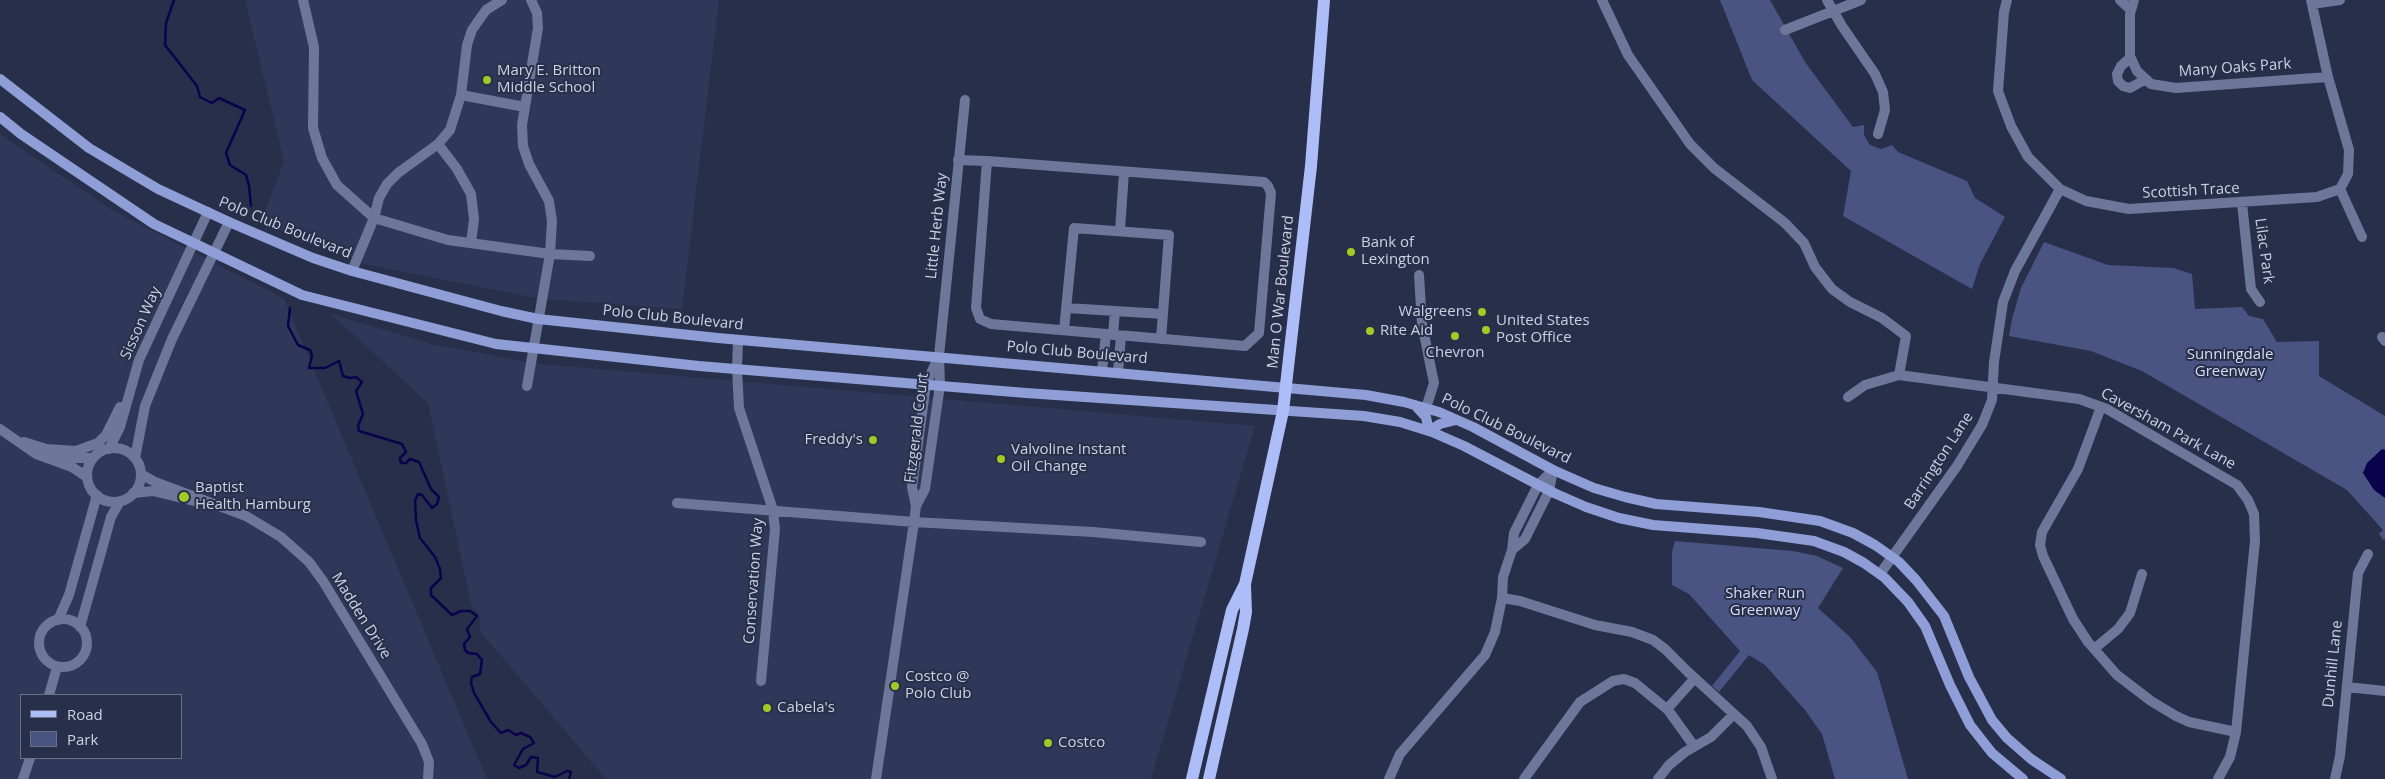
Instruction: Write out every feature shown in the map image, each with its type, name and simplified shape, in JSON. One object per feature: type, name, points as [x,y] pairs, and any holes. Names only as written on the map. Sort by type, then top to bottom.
[{"type":"main road","name":"Man O War Boulevard","points":[[1192,779],[1232,610],[1244,584],[1287,388],[1311,166],[1324,0]]},
{"type":"main road","name":"Man O War Boulevard","points":[[1208,779],[1243,629],[1246,612],[1244,584]]},
{"type":"street","points":[[303,0],[314,47],[313,128],[322,158],[337,185],[374,218],[448,240],[550,254],[590,256]]},
{"type":"street","points":[[352,271],[374,218],[379,198],[387,184],[398,173],[438,144],[450,130],[461,96],[467,45],[472,30],[486,10],[502,0]]},
{"type":"street","points":[[527,386],[550,254],[552,221],[549,201],[528,164],[523,146],[522,125],[538,28],[537,13],[531,0]]},
{"type":"street","points":[[1602,0],[1628,55],[1690,144],[1714,168],[1785,223],[1804,243],[1815,267],[1832,289],[1850,302],[1882,318],[1906,336],[1899,375]]},
{"type":"street","points":[[1827,0],[1874,74],[1883,92],[1885,110],[1878,134]]},
{"type":"street","points":[[1785,30],[1861,0]]},
{"type":"street","name":"Scottish Trace","points":[[2007,0],[2004,12],[1998,91],[2011,126],[2028,157],[2060,189],[2086,201],[2129,209],[2317,197],[2340,189]]},
{"type":"street","points":[[2120,0],[2133,5],[2130,58],[2137,72],[2146,79],[2130,88],[2123,86],[2118,81],[2117,74],[2121,66],[2130,58]]},
{"type":"street","points":[[2340,0],[2312,2],[2328,77],[2349,150],[2348,174],[2340,189],[2362,238]]},
{"type":"street","name":"Many Oaks Park","points":[[2146,79],[2151,84],[2176,88],[2328,77]]},
{"type":"street","name":"Polo Club Boulevard","points":[[0,79],[89,148],[158,189],[229,222],[313,258],[352,271],[538,319],[738,340],[939,356],[1366,395],[1413,404],[1457,420],[1553,470],[1594,488],[1656,504],[1758,512],[1820,521],[1853,533],[1892,557],[1916,580],[1937,604],[1954,637],[1976,692],[1992,720],[2007,738],[2030,759],[2061,779]]},
{"type":"street","points":[[461,96],[525,108]]},
{"type":"street","name":"Little Herb Way","points":[[939,356],[965,100]]},
{"type":"street","points":[[0,116],[21,134],[154,224],[302,295],[496,344],[737,369],[1364,416],[1400,422],[1429,431],[1464,446],[1538,485],[1586,507],[1652,524],[1757,533],[1814,541],[1844,552],[1880,574],[1908,602],[1922,621],[1935,646],[1950,685],[1975,732],[1992,753],[2023,779]]},
{"type":"street","points":[[438,144],[457,169],[470,194],[474,219],[471,243]]},
{"type":"street","points":[[958,160],[987,161],[1264,182],[1271,193],[1258,333],[1254,340],[1245,346],[991,324],[980,319],[976,308],[987,161]]},
{"type":"street","points":[[1120,230],[1124,172]]},
{"type":"street","name":"Barrington Lane","points":[[1880,574],[1977,433],[1989,410],[1993,388],[1994,362],[2004,302],[2015,271],[2060,189]]},
{"type":"street","name":"Lilac Park","points":[[2242,203],[2251,289],[2260,302]]},
{"type":"street","name":"Sisson Way","points":[[109,449],[120,427],[139,360],[208,212]]},
{"type":"street","points":[[80,627],[111,517],[120,501],[138,488],[141,474],[135,458],[145,406],[172,339],[229,222]]},
{"type":"street","points":[[1064,330],[1074,228],[1120,230],[1169,235],[1161,339]]},
{"type":"street","points":[[1418,275],[1423,331],[1434,383],[1426,408]]},
{"type":"street","points":[[1067,308],[1163,314]]},
{"type":"street","points":[[1102,371],[1113,335],[1115,311]]},
{"type":"street","points":[[1113,335],[1118,372]]},
{"type":"street","name":"Conservation Way","points":[[738,340],[739,408],[773,510],[775,529],[761,681]]},
{"type":"street","name":"Fitzgerald Court","points":[[876,779],[914,522],[916,506],[912,487],[926,384],[939,356]]},
{"type":"street","name":"Fitzgerald Court","points":[[916,506],[925,489],[940,385],[939,356]]},
{"type":"street","points":[[46,449],[76,451],[98,442],[106,435],[139,360]]},
{"type":"street","name":"Caversham Park Lane","points":[[1848,397],[1865,385],[1899,375],[2070,397],[2101,406],[2228,479],[2244,493],[2251,506],[2255,524],[2255,542],[2236,732],[2230,758],[2218,779]]},
{"type":"street","points":[[1413,404],[1426,417],[1429,431]]},
{"type":"street","points":[[2101,406],[2078,469],[2046,520],[2040,540],[2043,556],[2073,619],[2094,649],[2132,688],[2176,716],[2189,722],[2236,732]]},
{"type":"street","points":[[1429,431],[1440,424],[1457,420]]},
{"type":"street","points":[[0,429],[36,454],[72,467],[87,477]]},
{"type":"street","points":[[16,440],[76,458],[93,458],[109,449],[123,450],[135,458]]},
{"type":"street","points":[[93,458],[87,477],[89,484],[96,495],[108,501],[120,501]]},
{"type":"street","points":[[1389,779],[1400,754],[1485,655],[1495,632],[1502,598],[1503,577],[1512,550],[1514,533],[1538,485],[1553,470]]},
{"type":"street","points":[[1512,550],[1525,539],[1549,490],[1553,470]]},
{"type":"street","name":"Madden Drive","points":[[141,474],[155,482],[246,516],[274,533],[313,568],[422,744],[429,762],[428,779]]},
{"type":"street","name":"Madden Drive","points":[[133,493],[152,491],[222,507]]},
{"type":"street","points":[[58,620],[68,595],[96,495]]},
{"type":"street","points":[[677,503],[914,522],[1094,532],[1201,542]]},
{"type":"street","name":"Dunhill Lane","points":[[2335,779],[2340,756],[2358,573],[2368,554]]},
{"type":"street","points":[[2094,649],[2118,629],[2127,618],[2137,595],[2142,574]]},
{"type":"street","points":[[1502,598],[1520,601],[1568,617],[1642,636],[1665,648],[1694,678],[1747,726],[1758,742],[1772,779]]},
{"type":"street","points":[[58,620],[66,620],[80,627],[87,640],[84,655],[73,666],[58,667],[44,658],[39,643],[44,628],[58,620]]},
{"type":"street","points":[[49,694],[58,667]]},
{"type":"street","points":[[1524,779],[1580,702],[1613,681],[1624,678],[1635,683],[1667,709],[1694,746]]},
{"type":"street","points":[[1667,709],[1694,678]]},
{"type":"street","points":[[2347,687],[2385,691]]},
{"type":"street","points":[[1658,779],[1669,765],[1694,746],[1710,737],[1734,714]]},
{"type":"street","points":[[23,779],[30,759]]},
{"type":"shaded area","name":"Mary E. Britton Middle School","points":[[245,0],[719,0],[682,309],[542,299],[368,265],[261,222],[284,161]]},
{"type":"shaded area","name":"Baptist Health Hamburg","points":[[0,134],[112,210],[284,299],[487,779],[0,779]]},
{"type":"shaded area","points":[[331,314],[435,345],[541,364],[1255,426],[1151,779],[606,779],[480,631],[480,616],[471,604],[428,403]]},
{"type":"shaded area","points":[[2382,449],[2385,450],[2385,498],[2374,490],[2363,473],[2367,463]]},
{"type":"green space","points":[[1720,0],[1770,0],[1805,62],[1853,127],[1864,125],[1864,135],[1870,145],[1881,149],[1892,145],[1898,152],[1967,181],[1975,198],[2005,217],[1980,264],[1972,289],[1843,216],[1851,171],[1752,80]]},
{"type":"green space","name":"Sunningdale Greenway","points":[[2044,242],[2108,265],[2173,268],[2192,274],[2195,309],[2242,307],[2249,316],[2263,319],[2277,342],[2319,341],[2319,376],[2385,416],[2385,539],[2383,540],[2379,534],[2383,530],[2347,490],[2142,371],[2091,351],[2009,336],[2021,288]]},
{"type":"green space","name":"Shaker Run Greenway","points":[[1675,541],[1793,551],[1817,556],[1843,568],[1818,608],[1850,637],[1877,672],[1908,779],[1835,779],[1822,734],[1805,710],[1765,665],[1749,655],[1719,692],[1712,686],[1740,651],[1689,594],[1672,585],[1672,552]]},
{"type":"waterway","points":[[174,0],[166,23],[165,45],[197,86],[200,97],[212,103],[219,98],[245,110],[226,153],[230,165],[246,175],[251,206]]},
{"type":"waterway","points":[[290,308],[288,326],[298,345],[310,350],[312,356],[309,368],[325,368],[339,361],[343,376],[356,377],[362,382],[356,391],[363,414],[358,426],[359,431],[402,444],[406,452],[400,458],[401,463],[406,463],[410,459],[419,462],[431,489],[439,497],[437,504],[432,508],[422,495],[418,494],[415,501],[416,520],[420,538],[435,557],[440,569],[441,578],[431,588],[431,595],[452,615],[461,611],[470,611],[477,616],[467,629],[470,637],[464,644],[465,650],[468,653],[477,654],[482,660],[480,674],[472,677],[471,683],[474,693],[491,722],[501,733],[508,730],[516,735],[521,733],[530,737],[534,743],[523,749],[514,765],[519,768],[526,765],[531,757],[538,758],[537,772],[555,777],[567,771],[571,772],[569,779]]},
{"type":"place","name":"Mary E. Britton Middle School","points":[[487,80]]},
{"type":"place","name":"Bank of Lexington","points":[[1351,252]]},
{"type":"place","name":"Walgreens","points":[[1482,312]]},
{"type":"place","name":"United States Post Office","points":[[1486,330]]},
{"type":"place","name":"Rite Aid","points":[[1370,331]]},
{"type":"place","name":"Chevron","points":[[1455,336]]},
{"type":"place","name":"Freddy's","points":[[873,440]]},
{"type":"place","name":"Valvoline Instant Oil Change","points":[[1001,459]]},
{"type":"place","name":"Baptist Health Hamburg","points":[[184,497]]},
{"type":"place","name":"Costco @ Polo Club","points":[[895,686]]},
{"type":"place","name":"Cabela's","points":[[767,708]]},
{"type":"place","name":"Costco","points":[[1048,743]]}]
